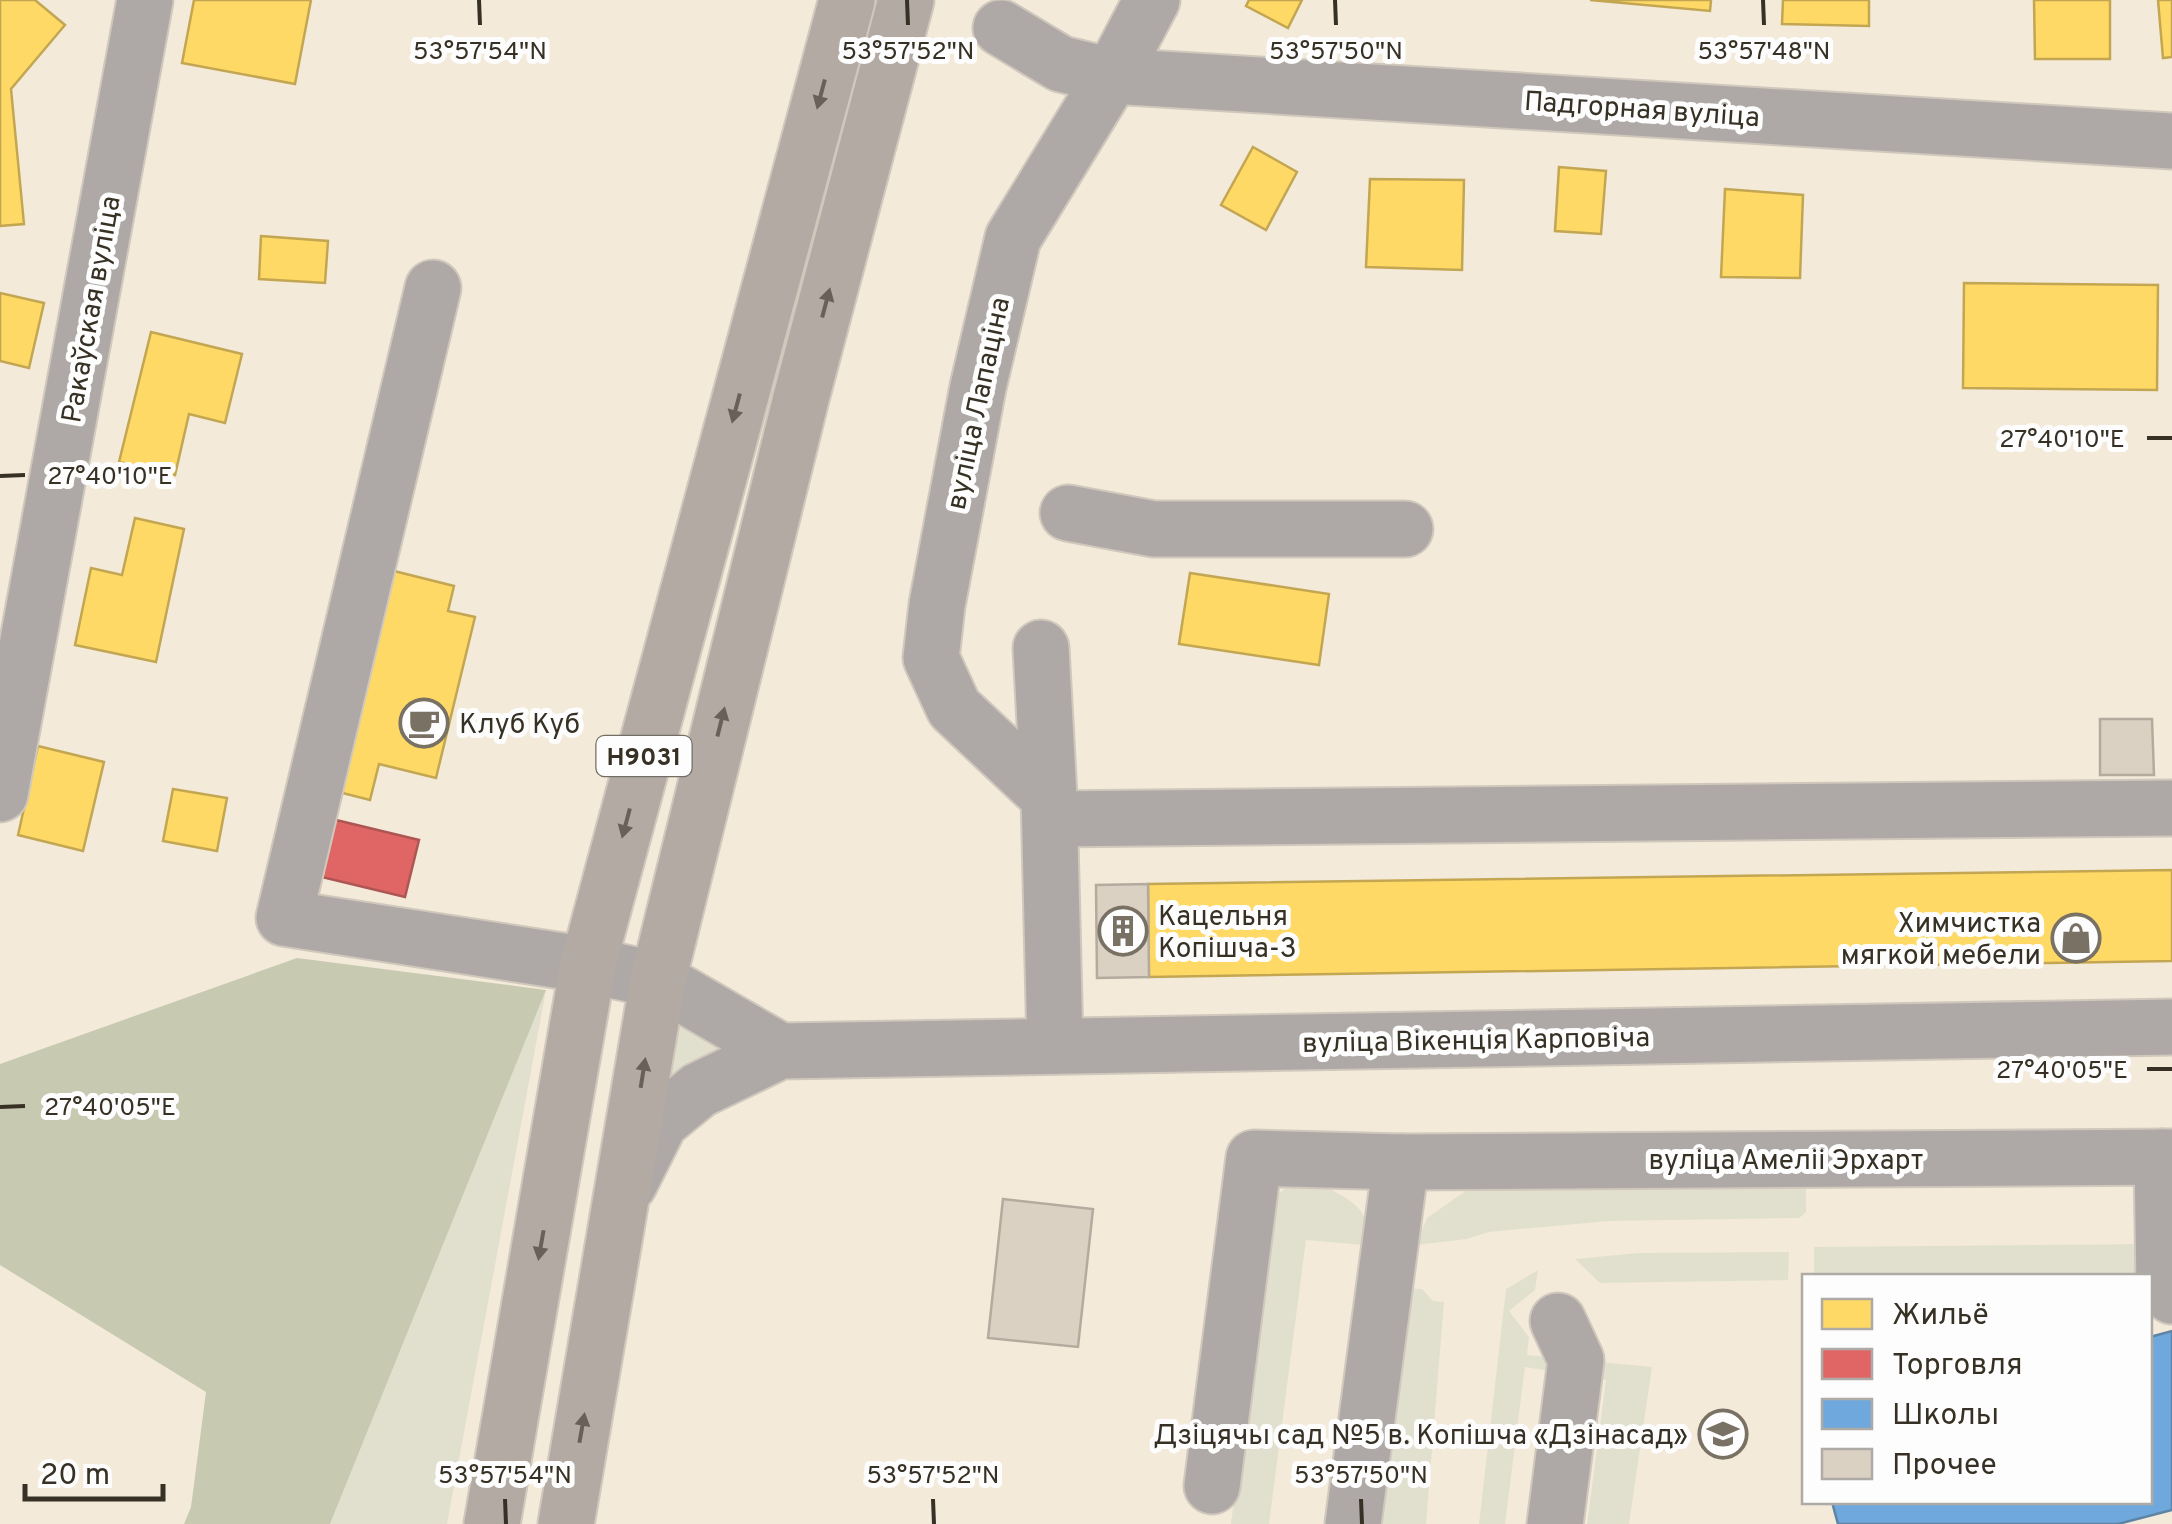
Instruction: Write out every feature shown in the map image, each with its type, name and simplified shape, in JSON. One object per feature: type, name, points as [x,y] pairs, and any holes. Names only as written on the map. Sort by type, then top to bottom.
[{"type":"main road","name":"Н9031","points":[[492,1524],[588,965],[847,0]]},
{"type":"main road","name":"Н9031","points":[[566,1524],[658,980],[801,398],[906,0]]},
{"type":"main road","points":[[551,1188],[622,1199]]},
{"type":"street","name":"Ракаўская вуліца","points":[[0,794],[145,0]]},
{"type":"street","name":"вуліца Лапаціна","points":[[1050,808],[954,708],[932,658],[937,605],[978,387],[1014,238],[1112,76],[1152,0]]},
{"type":"street","name":"Падгорная вуліца","points":[[1001,28],[1061,64],[1112,76],[2172,141]]},
{"type":"street","points":[[433,288],[284,918],[588,965],[658,980],[780,1050]]},
{"type":"street","points":[[1068,514],[1154,529],[1405,529]]},
{"type":"street","points":[[1041,648],[1050,808],[1055,1046]]},
{"type":"street","points":[[1050,808],[2172,808]]},
{"type":"street","name":"вуліца Вікенція Карповіча","points":[[780,1050],[958,1026],[1055,1046],[2172,1028]]},
{"type":"street","points":[[622,1199],[660,1122],[698,1090],[780,1050]]},
{"type":"street","points":[[2167,1157],[2164,1285],[2172,1296]]},
{"type":"street","name":"вуліца Амеліі Эрхарт","points":[[1212,1486],[1254,1158],[1401,1162],[2167,1157]]},
{"type":"street","points":[[1354,1524],[1401,1162]]},
{"type":"street","points":[[1555,1524],[1576,1360],[1558,1321]]},
{"type":"green space","points":[[297,958],[546,990],[330,1524],[184,1524],[191,1507],[206,1392],[0,1265],[0,1064]]},
{"type":"green space","points":[[546,990],[447,1524],[330,1524]]},
{"type":"green space","points":[[665,1018],[735,1043],[668,1080]]},
{"type":"green space","points":[[1806,1182],[1806,1212],[1799,1218],[1609,1221],[1489,1232],[1467,1239],[1416,1245],[1427,1218],[1471,1187]]},
{"type":"green space","points":[[1316,1183],[1356,1206],[1367,1222],[1375,1246],[1306,1240],[1269,1524],[1231,1524],[1271,1199],[1289,1186]]},
{"type":"green space","points":[[2155,1244],[2150,1274],[1814,1274],[1814,1247]]},
{"type":"green space","points":[[1789,1252],[1788,1280],[1600,1283],[1575,1259],[1638,1253]]},
{"type":"green space","points":[[1538,1270],[1535,1290],[1509,1311],[1529,1337],[1527,1355],[1652,1367],[1629,1524],[1587,1524],[1606,1380],[1525,1367],[1505,1524],[1479,1524],[1506,1289]]},
{"type":"green space","points":[[1402,1288],[1422,1289],[1433,1301],[1444,1302],[1426,1524],[1375,1524]]},
{"type":"building: Жильё","points":[[0,0],[35,0],[65,25],[11,89],[24,224],[0,226]]},
{"type":"building: Жильё","points":[[194,0],[311,0],[295,84],[182,63]]},
{"type":"building: Жильё","points":[[1249,0],[1302,0],[1288,28],[1246,6]]},
{"type":"building: Жильё","points":[[1590,0],[1711,0],[1710,11]]},
{"type":"building: Жильё","points":[[1783,0],[1869,0],[1869,26],[1782,24]]},
{"type":"building: Жильё","points":[[2034,0],[2110,0],[2110,59],[2035,59]]},
{"type":"building: Жильё","points":[[2158,0],[2172,0],[2172,57],[2163,58]]},
{"type":"building: Жильё","points":[[1253,147],[1297,172],[1266,230],[1221,205]]},
{"type":"building: Жильё","points":[[1559,167],[1606,171],[1601,234],[1555,231]]},
{"type":"building: Жильё","points":[[1370,179],[1464,180],[1462,270],[1366,267]]},
{"type":"building: Жильё","points":[[1725,189],[1803,195],[1800,278],[1721,277]]},
{"type":"building: Жильё","points":[[261,236],[328,241],[325,283],[259,279]]},
{"type":"building: Жильё","points":[[1964,283],[2158,285],[2157,390],[1963,388]]},
{"type":"building: Жильё","points":[[0,293],[44,303],[29,368],[0,361]]},
{"type":"building: Жильё","points":[[151,332],[242,354],[225,423],[189,414],[175,475],[119,462]]},
{"type":"building: Жильё","points":[[135,518],[184,529],[156,662],[75,645],[91,568],[122,575]]},
{"type":"building: Жильё","points":[[378,567],[454,586],[448,611],[475,617],[436,778],[379,764],[370,800],[323,788]]},
{"type":"building: Жильё","points":[[1190,573],[1329,594],[1319,665],[1179,644]]},
{"type":"building: Жильё","points":[[38,746],[104,762],[83,851],[18,835]]},
{"type":"building: Жильё","points":[[173,789],[227,798],[217,851],[163,841]]},
{"type":"building: Жильё","points":[[2172,870],[2172,961],[1149,977],[1148,884]]},
{"type":"building: Торговля","points":[[332,819],[419,840],[405,897],[318,876]]},
{"type":"building: Школы","points":[[2172,1331],[2172,1510],[2118,1524],[1838,1524],[1833,1504],[2152,1504],[2152,1336]]},
{"type":"building: Прочее","points":[[2100,719],[2152,719],[2154,775],[2100,775]]},
{"type":"building: Прочее","name":"Кацельня Копішча-3","points":[[1148,884],[1149,977],[1097,978],[1096,885]]},
{"type":"building: Прочее","points":[[1003,1199],[1093,1209],[1078,1347],[988,1338]]},
{"type":"place","name":"Клуб Куб","points":[[424,723]]},
{"type":"place","name":"Кацельня Копішча-3","points":[[1123,931]]},
{"type":"place","name":"Химчистка мягкой мебели","points":[[2076,938]]},
{"type":"place","name":"Дзіцячы сад №5 в. Копішча «Дзінасад»","points":[[1723,1434]]}]
